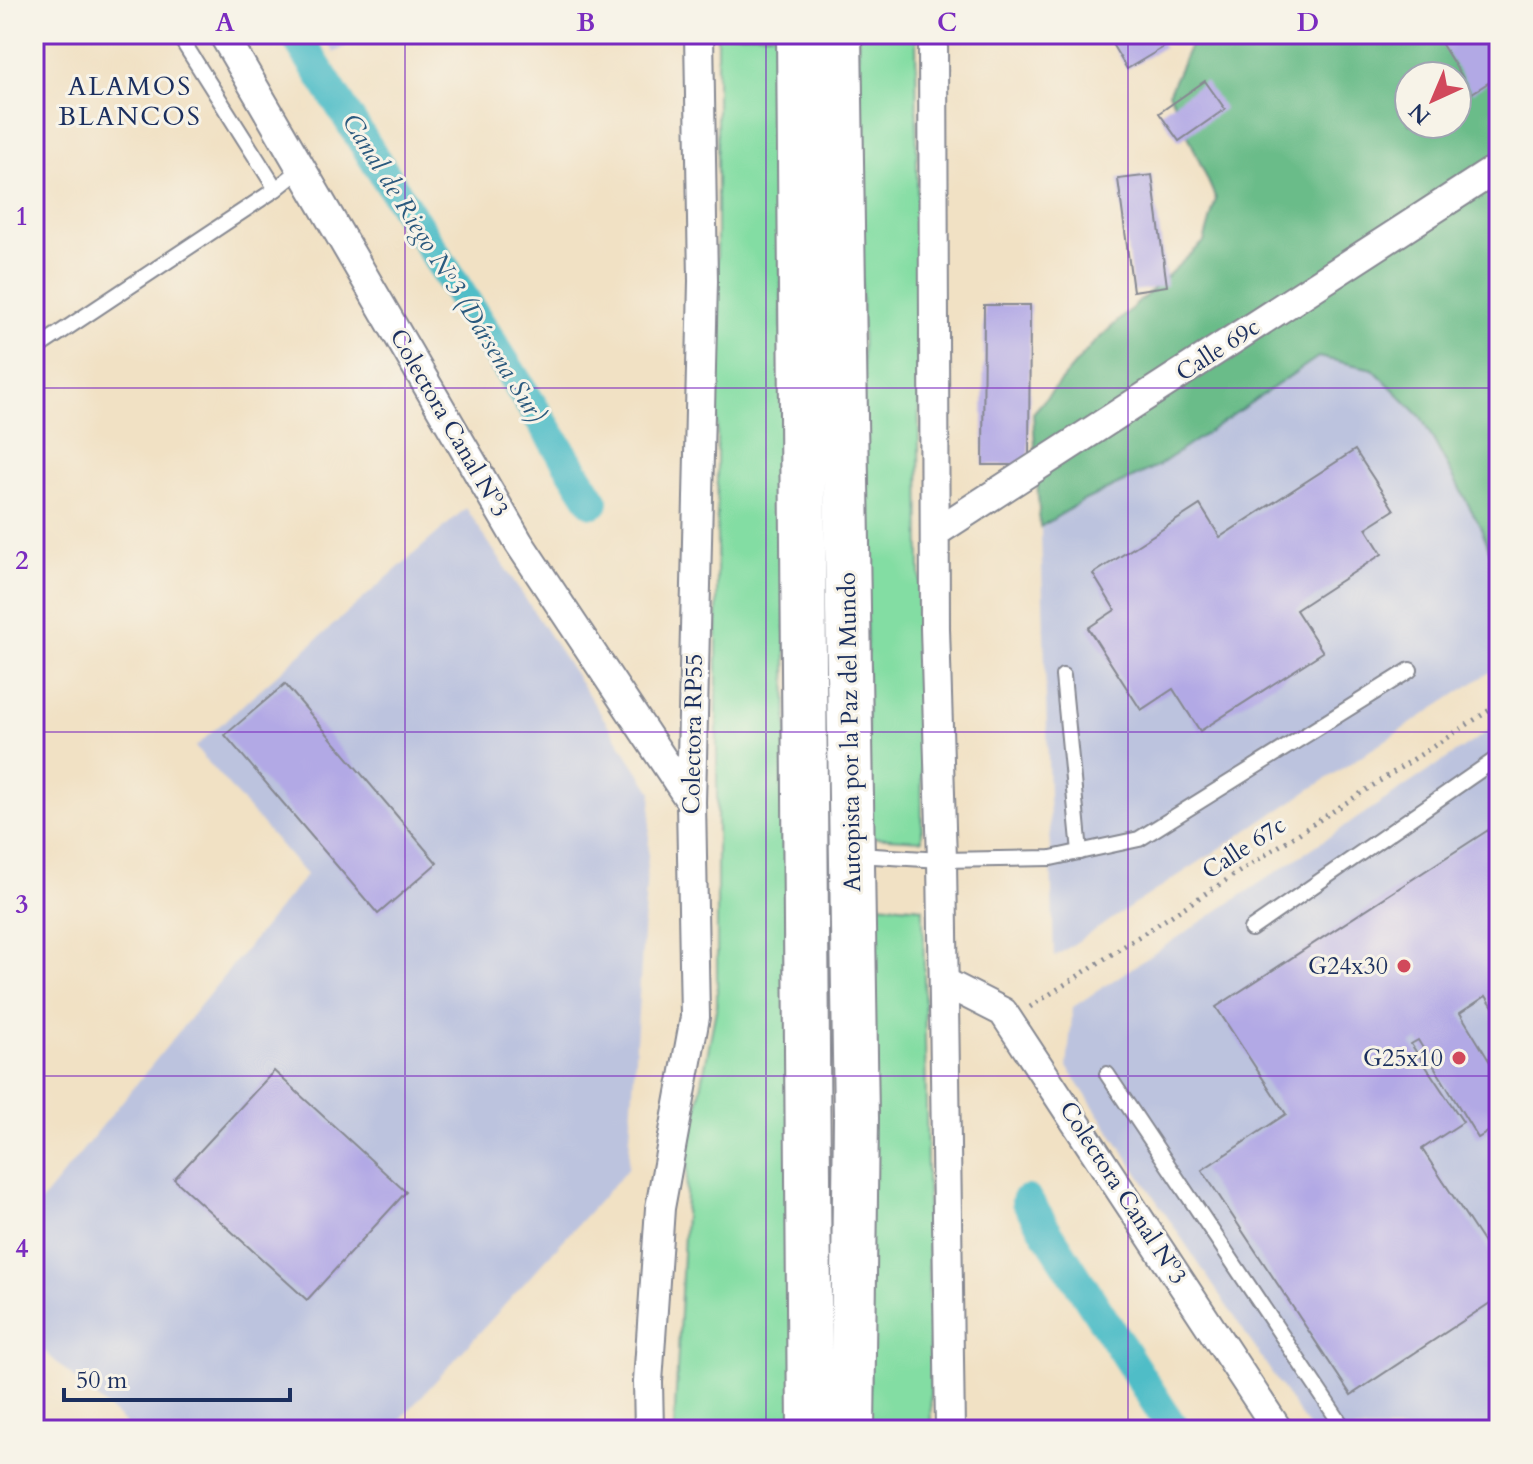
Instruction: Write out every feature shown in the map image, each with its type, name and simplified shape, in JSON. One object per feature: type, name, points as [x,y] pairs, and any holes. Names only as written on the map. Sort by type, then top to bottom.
[{"type":"highway","name":"Autopista por la Paz del Mundo","points":[[799,34],[810,1430]]},
{"type":"highway","name":"Autopista por la Paz del Mundo","points":[[839,34],[856,1118],[852,1430]]},
{"type":"street","name":"Colectora Canal Nº3","points":[[223,34],[519,543],[691,802]]},
{"type":"street","name":"Colectora RP55","points":[[649,1430],[648,1382],[660,1208],[695,1017],[691,802],[703,281],[699,34]]},
{"type":"street","points":[[933,34],[935,628],[942,860],[950,1430]]},
{"type":"street","name":"Calle 69c","points":[[936,532],[1499,167]]},
{"type":"street","name":"Colectora Canal Nº3","points":[[944,982],[1003,1012],[1278,1430]]},
{"type":"lane","points":[[178,34],[276,189]]},
{"type":"lane","points":[[34,350],[276,189],[301,169]]},
{"type":"lane","points":[[852,855],[942,860],[1051,858],[1139,839],[1410,670]]},
{"type":"lane","points":[[1063,676],[1080,852]]},
{"type":"lane","points":[[1251,929],[1499,757]]},
{"type":"lane","points":[[1107,1074],[1345,1430]]},
{"type":"path","name":"Calle 67c","points":[[1009,1021],[1499,704]]},
{"type":"shaded area","points":[[322,34],[367,34],[334,53]]},
{"type":"shaded area","points":[[1382,270],[1499,452],[1499,666],[1054,957],[1040,502]]},
{"type":"shaded area","points":[[466,508],[652,792],[628,1169],[391,1430],[132,1430],[34,1342],[34,1210],[306,875],[195,747]]},
{"type":"shaded area","points":[[1499,724],[1499,1430],[1310,1430],[1067,1067],[1073,1007]]},
{"type":"green space","points":[[717,34],[778,34],[796,1430],[674,1430],[688,1156],[717,1004]]},
{"type":"green space","points":[[858,34],[916,34],[922,840],[869,837]]},
{"type":"green space","points":[[1195,34],[1499,34],[1499,574],[1481,528],[1421,417],[1373,369],[1318,357],[1158,466],[1083,501],[1040,527],[1033,413],[1091,346],[1204,242],[1216,199],[1169,92]]},
{"type":"green space","points":[[865,903],[923,908],[931,1430],[869,1430]]},
{"type":"building","points":[[1106,34],[1156,34],[1164,47],[1127,69]]},
{"type":"building","points":[[1444,34],[1494,34],[1499,42],[1499,76],[1473,92],[1473,60],[1452,60],[1438,38]]},
{"type":"building","points":[[1205,81],[1225,109],[1179,141],[1159,113]]},
{"type":"building","points":[[1152,175],[1167,286],[1133,291],[1118,179]]},
{"type":"building","points":[[984,305],[1030,305],[1029,465],[983,465]]},
{"type":"building","points":[[1355,450],[1394,510],[1366,528],[1382,554],[1296,610],[1323,652],[1200,731],[1173,689],[1141,710],[1088,628],[1115,610],[1093,574],[1200,505],[1220,537]]},
{"type":"building","points":[[285,684],[437,863],[378,914],[225,735]]},
{"type":"building","points":[[1499,823],[1499,1016],[1486,996],[1460,1013],[1499,1077],[1499,1125],[1478,1138],[1418,1040],[1411,1044],[1463,1122],[1422,1149],[1499,1266],[1499,1297],[1351,1395],[1202,1170],[1286,1114],[1216,1007]]},
{"type":"building","points":[[274,1071],[406,1192],[307,1300],[174,1179]]},
{"type":"waterway","name":"Canal de Riego Nº3 (Dársena Sur)","points":[[295,34],[593,502]]},
{"type":"waterway","name":"Canal de Riego Nº3 (Dársena Sur)","points":[[1027,1201],[1174,1430]]},
{"type":"place","name":"G24x30","points":[[1404,966]]},
{"type":"place","name":"G25x10","points":[[1459,1058]]},
{"type":"district","name":"ALAMOS BLANCOS","points":[[130,101]]}]
